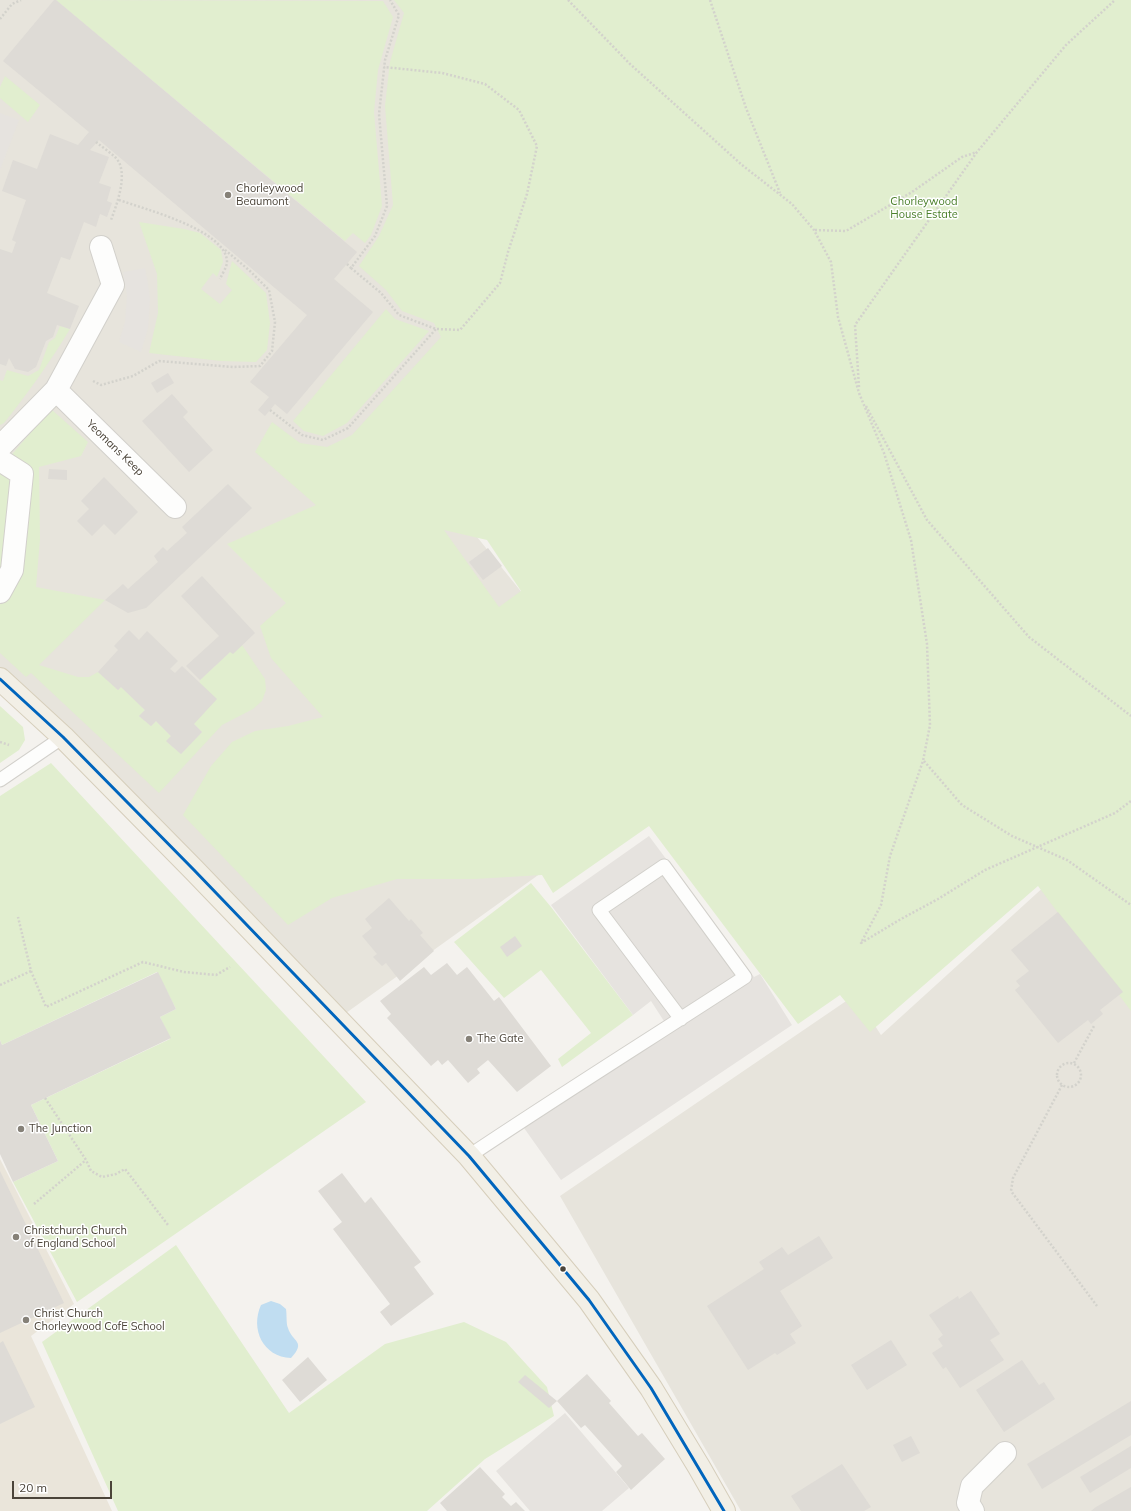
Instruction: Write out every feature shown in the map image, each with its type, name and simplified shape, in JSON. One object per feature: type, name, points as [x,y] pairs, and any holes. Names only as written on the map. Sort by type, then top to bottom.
[{"type":"main road","points":[[0,679],[63,737],[194,870],[469,1156],[589,1300],[651,1388],[724,1511]]},
{"type":"street","points":[[0,447],[56,390],[113,284],[101,247]]},
{"type":"street","name":"Yeomans Keep","points":[[56,390],[175,507]]},
{"type":"street","points":[[0,460],[22,474],[12,570],[0,592]]},
{"type":"street","points":[[973,1511],[968,1503],[972,1486],[1005,1453]]},
{"type":"lane","points":[[0,780],[63,737]]},
{"type":"lane","points":[[469,1156],[556,1098],[681,1019],[745,977],[664,866],[599,910],[681,1019]]},
{"type":"path","points":[[0,19],[12,4],[20,0]]},
{"type":"path","points":[[351,268],[374,236],[387,206],[379,114],[385,60],[399,15],[390,0]]},
{"type":"path","points":[[568,0],[630,64],[742,165],[792,204],[814,230],[831,262],[838,317],[859,393],[884,453],[911,540],[927,644],[930,725],[923,761],[890,856],[881,905],[861,943],[900,919],[938,899],[984,870],[1115,813],[1131,801]]},
{"type":"path","points":[[710,0],[746,108],[780,195]]},
{"type":"path","points":[[1115,0],[1066,45],[977,152],[855,325],[859,393],[927,520],[1029,637],[1131,716]]},
{"type":"path","points":[[347,264],[381,293],[399,315],[436,329],[460,330],[500,283],[508,252],[528,194],[537,146],[519,110],[485,84],[442,73],[384,66]]},
{"type":"path","points":[[96,142],[116,158],[122,171],[119,200],[101,247]]},
{"type":"path","points":[[814,230],[846,231],[912,192],[962,157],[977,152]]},
{"type":"path","points":[[67,369],[101,385],[132,376],[159,361],[233,367],[260,366],[272,351],[276,322],[269,290],[250,271],[210,236],[192,226],[119,200]]},
{"type":"path","points":[[220,279],[227,263],[224,249]]},
{"type":"path","points":[[270,410],[302,435],[323,440],[348,428],[436,329]]},
{"type":"path","points":[[923,761],[962,805],[1012,836],[1067,860],[1131,905]]},
{"type":"path","points":[[18,917],[31,971],[46,1007],[144,962],[184,972],[216,976],[230,967]]},
{"type":"path","points":[[0,985],[31,971]]},
{"type":"path","points":[[1074,1063],[1094,1026]]},
{"type":"path","points":[[1070,1062],[1074,1063],[1080,1069],[1080,1080],[1074,1086],[1066,1087],[1057,1079],[1057,1071],[1062,1064],[1070,1062]]},
{"type":"path","points":[[1062,1085],[1013,1178],[1011,1190],[1097,1306]]},
{"type":"path","points":[[45,1098],[86,1160],[91,1171],[102,1177],[116,1174],[125,1169],[168,1225]]},
{"type":"path","points":[[34,1204],[86,1160]]},
{"type":"shaded area","points":[[0,0],[501,0],[461,517],[672,779],[346,1013],[0,682]]},
{"type":"shaded area","points":[[0,113],[19,120],[0,170]]},
{"type":"shaded area","points":[[145,268],[150,299],[148,328],[141,352],[119,342],[125,322],[127,296],[123,272]]},
{"type":"shaded area","points":[[649,836],[754,977],[760,974],[792,1025],[561,1180],[524,1128],[671,1032],[651,1001],[633,1015],[551,905]]},
{"type":"shaded area","points":[[1047,884],[1131,998],[1131,1511],[741,1511],[560,1196],[855,995],[881,1035]]},
{"type":"shaded area","name":"Christ Church Chorleywood CofE School","points":[[0,1159],[74,1304],[31,1336],[112,1511],[0,1511]]},
{"type":"shaded area","points":[[565,1413],[629,1488],[602,1511],[530,1511],[496,1471]]},
{"type":"green space","points":[[56,0],[383,1],[393,17],[378,70],[374,112],[382,206],[371,235],[365,243],[353,233],[345,241]]},
{"type":"green space","name":"Chorleywood House Estate","points":[[394,0],[1131,0],[1131,1011],[1038,886],[870,1032],[840,995],[798,1024],[649,826],[553,893],[542,875],[475,879],[397,879],[332,898],[288,925],[183,815],[211,766],[232,742],[255,731],[288,726],[323,717],[271,658],[260,626],[286,603],[227,544],[316,505],[255,452],[272,422],[300,443],[327,447],[352,435],[441,337],[434,323],[402,311],[386,290],[359,266],[379,236],[393,205],[385,106],[390,62],[404,13]],"holes":[[[444,530],[487,540],[521,591],[499,607]]]},
{"type":"green space","points":[[5,76],[40,105],[28,122],[0,98],[0,87]]},
{"type":"green space","points":[[139,222],[200,233],[221,250],[223,262],[217,277],[213,273],[201,289],[220,304],[232,290],[226,284],[232,261],[266,293],[270,323],[267,350],[256,362],[221,361],[149,353],[158,313],[157,274]]},
{"type":"green space","points":[[386,309],[395,319],[429,331],[347,423],[323,436],[304,431],[293,421]]},
{"type":"green space","points":[[60,326],[70,329],[30,389],[4,423],[0,425],[0,380],[3,381],[7,370],[28,376],[39,370],[49,342],[55,338]]},
{"type":"green space","points":[[51,409],[88,442],[81,456],[39,467],[40,539],[36,587],[105,600],[39,665],[78,677],[89,677],[98,672],[118,690],[121,687],[145,710],[139,716],[151,726],[156,721],[171,736],[167,742],[181,754],[202,732],[194,724],[200,680],[230,652],[242,645],[265,679],[266,690],[262,701],[253,709],[222,725],[159,793],[31,673],[26,677],[0,653],[0,469]]},
{"type":"green space","points":[[0,706],[23,727],[25,740],[19,750],[0,763]]},
{"type":"green space","points":[[51,763],[366,1102],[77,1302],[13,1182],[58,1161],[31,1105],[170,1039],[160,1017],[176,1009],[157,972],[2,1045],[0,1040],[0,796]]},
{"type":"green space","points":[[531,883],[633,1015],[562,1067],[558,1059],[591,1033],[541,970],[504,998],[454,942]]},
{"type":"green space","points":[[176,1245],[289,1413],[385,1344],[464,1322],[506,1342],[547,1387],[554,1416],[485,1459],[427,1511],[118,1511],[42,1342]]},
{"type":"water","points":[[271,1301],[280,1304],[286,1309],[287,1326],[298,1345],[296,1352],[291,1358],[273,1353],[261,1340],[258,1332],[258,1314],[261,1305]]},
{"type":"building","name":"Chorleywood Beaumont","points":[[54,0],[56,0],[357,252],[334,279],[373,312],[287,414],[275,404],[265,416],[258,410],[269,397],[250,382],[307,315],[99,140],[90,150],[109,157],[99,183],[111,187],[107,201],[112,203],[107,217],[100,214],[96,227],[84,222],[70,260],[61,257],[47,293],[79,306],[70,329],[57,325],[53,337],[46,341],[36,367],[28,372],[15,369],[9,358],[6,366],[0,364],[0,249],[12,253],[16,242],[12,240],[26,200],[2,191],[13,160],[37,169],[50,134],[78,145],[89,132],[3,61]]},
{"type":"building","points":[[168,373],[174,383],[157,393],[151,383]]},
{"type":"building","points":[[172,394],[188,412],[183,417],[213,450],[189,472],[142,421]]},
{"type":"building","points":[[49,469],[67,470],[67,480],[48,479]]},
{"type":"building","points":[[104,477],[138,512],[115,535],[104,524],[92,536],[77,521],[89,509],[81,501]]},
{"type":"building","points":[[228,484],[252,508],[146,608],[128,613],[105,600],[123,584],[128,589],[158,562],[154,556],[163,547],[167,551],[187,533],[182,527]]},
{"type":"building","points":[[488,548],[502,566],[483,580],[469,562]]},
{"type":"building","points":[[202,576],[255,633],[233,654],[230,652],[200,680],[186,666],[219,636],[181,596]]},
{"type":"building","points":[[129,630],[139,640],[147,631],[178,661],[170,669],[175,673],[182,666],[217,699],[194,724],[202,732],[181,754],[166,741],[171,736],[156,721],[151,726],[139,716],[145,710],[121,687],[118,690],[98,672],[118,650],[114,646]]},
{"type":"building","points":[[389,898],[409,921],[411,919],[423,933],[420,935],[434,951],[400,981],[386,963],[382,966],[373,957],[377,954],[362,936],[372,928],[365,919]]},
{"type":"building","points":[[1058,912],[1123,992],[1100,1010],[1103,1014],[1091,1024],[1088,1020],[1058,1043],[1015,990],[1020,986],[1016,981],[1029,971],[1011,950]]},
{"type":"building","points":[[515,936],[522,946],[507,957],[500,947]]},
{"type":"building","name":"The Gate","points":[[447,963],[457,975],[467,967],[494,1001],[499,997],[551,1066],[517,1092],[488,1060],[477,1069],[480,1073],[468,1083],[448,1060],[442,1065],[438,1060],[431,1066],[387,1018],[391,1014],[380,1001],[424,967],[431,975]]},
{"type":"building","points":[[158,972],[176,1009],[160,1017],[171,1038],[31,1105],[58,1161],[13,1182],[0,1154],[0,1040],[2,1045]]},
{"type":"building","name":"Christchurch Church of England School","points":[[0,1171],[64,1303],[0,1333]]},
{"type":"building","points":[[342,1173],[365,1203],[371,1197],[421,1262],[414,1267],[434,1294],[391,1326],[380,1312],[390,1304],[333,1229],[342,1222],[318,1191]]},
{"type":"building","points":[[819,1236],[833,1258],[780,1291],[802,1326],[790,1334],[796,1343],[777,1355],[775,1353],[748,1370],[707,1306],[764,1269],[759,1262],[782,1247],[788,1255]]},
{"type":"building","points":[[971,1291],[1000,1334],[990,1340],[1004,1360],[960,1388],[946,1367],[943,1369],[932,1353],[943,1346],[938,1339],[943,1335],[929,1315],[958,1296],[959,1299]]},
{"type":"building","points":[[891,1340],[907,1365],[867,1390],[851,1365]]},
{"type":"building","points":[[3,1341],[35,1407],[0,1424],[0,1343]]},
{"type":"building","points":[[308,1357],[327,1380],[300,1402],[282,1380]]},
{"type":"building","points":[[1022,1360],[1039,1385],[1044,1382],[1055,1399],[1004,1432],[976,1390]]},
{"type":"building","points":[[587,1374],[611,1401],[609,1403],[638,1436],[642,1433],[665,1459],[631,1490],[616,1472],[622,1466],[585,1425],[581,1428],[557,1401]]},
{"type":"building","points":[[525,1375],[557,1401],[549,1408],[518,1382]]},
{"type":"building","points":[[1131,1401],[1131,1435],[1042,1489],[1027,1464]]},
{"type":"building","points":[[911,1436],[920,1453],[902,1462],[893,1445]]},
{"type":"building","points":[[1131,1446],[1131,1468],[1090,1493],[1080,1477]]},
{"type":"building","points":[[842,1464],[871,1507],[864,1511],[801,1511],[791,1496]]},
{"type":"building","points":[[480,1467],[505,1494],[502,1497],[511,1506],[516,1502],[525,1511],[447,1511],[440,1503]]},
{"type":"building","points":[[1131,1487],[1131,1511],[1091,1511],[1096,1507]]},
{"type":"transit line","points":[[0,679],[63,737],[194,870],[469,1156],[589,1300],[651,1388],[724,1511]]},
{"type":"place","name":"Chorleywood Beaumont","points":[[228,195]]},
{"type":"place","name":"The Gate","points":[[469,1039]]},
{"type":"place","name":"The Junction","points":[[21,1129]]},
{"type":"place","name":"Christchurch Church of England School","points":[[16,1237]]},
{"type":"place","name":"Christ Church Chorleywood CofE School","points":[[26,1320]]}]
